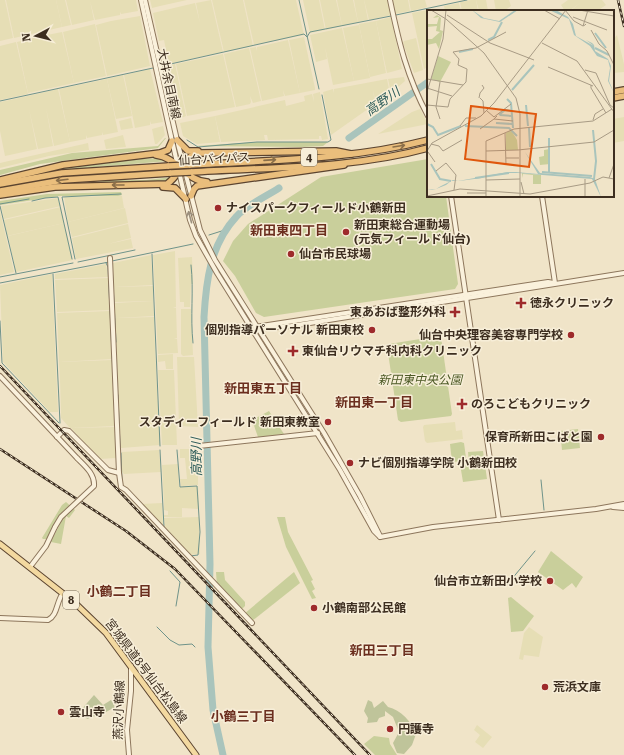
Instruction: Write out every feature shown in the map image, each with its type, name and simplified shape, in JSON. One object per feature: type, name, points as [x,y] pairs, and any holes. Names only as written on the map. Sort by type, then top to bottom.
[{"type":"highway","points":[[614,92],[624,90]]},
{"type":"highway","points":[[614,98],[624,96]]},
{"type":"highway","name":"仙台バイパス","points":[[0,184],[62,173],[351,154],[403,146],[427,140]]},
{"type":"highway","points":[[0,180],[63,165],[150,155],[168,150],[174,141],[188,150],[211,152],[336,151],[351,154]]},
{"type":"highway","name":"仙台バイパス","points":[[0,191],[63,180],[171,173],[183,170],[352,162],[389,157],[427,148]]},
{"type":"highway","points":[[0,195],[55,187],[144,186],[167,184],[183,170],[189,157],[193,154],[211,152]]},
{"type":"highway","points":[[150,155],[167,158],[197,180],[215,183]]},
{"type":"highway","points":[[144,186],[175,188],[188,198],[197,186],[338,167],[352,162]]},
{"type":"main road","name":"宮城県道8号仙台松島線","points":[[0,544],[89,615],[106,633],[196,755]]},
{"type":"street","name":"大井余目南線","points":[[141,0],[174,141]]},
{"type":"street","points":[[145,0],[174,141],[183,170],[194,230],[213,266],[256,328],[324,433],[360,496],[380,537]]},
{"type":"street","points":[[390,0],[401,51],[420,101],[427,114]]},
{"type":"street","points":[[451,197],[499,520]]},
{"type":"street","points":[[542,197],[555,283]]},
{"type":"street","points":[[188,198],[208,248],[318,433],[374,531],[380,537]]},
{"type":"street","points":[[110,260],[119,473],[121,487],[126,490],[156,521],[202,572],[252,623]]},
{"type":"street","points":[[256,328],[548,282],[555,283],[624,273]]},
{"type":"street","points":[[0,376],[91,473],[94,480],[94,486],[61,517],[46,546],[30,568]]},
{"type":"street","points":[[57,437],[64,430],[69,431],[108,470],[119,473]]},
{"type":"street","points":[[200,446],[318,433]]},
{"type":"street","points":[[380,537],[433,527],[612,507],[624,504]]},
{"type":"street","points":[[612,507],[624,508]]},
{"type":"street","points":[[0,618],[48,620],[54,616],[60,598],[63,594]]},
{"type":"street","name":"燕沢小鶴線","points":[[129,755],[127,730],[131,691],[131,666]]},
{"type":"shaded area","points":[[0,0],[5,0],[13,38],[0,41]]},
{"type":"shaded area","points":[[6,0],[56,0],[62,27],[14,38]]},
{"type":"shaded area","points":[[56,0],[65,0],[71,25],[62,27]]},
{"type":"shaded area","points":[[66,0],[136,0],[138,11],[121,14],[120,12],[120,15],[95,20],[90,1],[94,20],[72,25]]},
{"type":"shaded area","points":[[150,0],[187,0],[152,8]]},
{"type":"shaded area","points":[[211,0],[223,52],[169,64],[164,40],[159,41],[153,13],[195,3],[200,23],[196,3]]},
{"type":"shaded area","points":[[212,0],[243,0],[253,46],[224,52]]},
{"type":"shaded area","points":[[244,0],[296,0],[304,35],[254,45]]},
{"type":"shaded area","points":[[303,0],[319,0],[325,30],[310,33]]},
{"type":"shaded area","points":[[320,0],[336,0],[342,26],[326,30]]},
{"type":"shaded area","points":[[337,0],[353,0],[358,22],[342,26]]},
{"type":"shaded area","points":[[354,0],[364,0],[368,20],[358,22]]},
{"type":"shaded area","points":[[364,0],[388,0],[391,15],[369,20]]},
{"type":"shaded area","points":[[392,0],[408,0],[410,11],[395,14]]},
{"type":"shaded area","points":[[409,0],[425,0],[427,7],[411,11]]},
{"type":"shaded area","points":[[476,0],[478,10],[462,10],[460,2]]},
{"type":"shaded area","points":[[476,0],[486,0],[488,10],[479,10]]},
{"type":"shaded area","points":[[494,0],[509,0],[511,6],[505,10],[496,10]]},
{"type":"shaded area","points":[[568,0],[602,0],[606,5],[598,10],[571,10],[580,3],[570,10],[564,10],[561,5]]},
{"type":"shaded area","points":[[459,3],[461,10],[445,10],[444,6]]},
{"type":"shaded area","points":[[427,10],[427,68],[424,69],[412,13]]},
{"type":"shaded area","points":[[140,16],[150,66],[107,76],[96,25]]},
{"type":"shaded area","points":[[391,17],[402,69],[387,73],[376,21]]},
{"type":"shaded area","points":[[376,21],[386,73],[370,77],[359,24]]},
{"type":"shaded area","points":[[95,24],[106,76],[74,83],[63,32]]},
{"type":"shaded area","points":[[359,25],[370,78],[354,81],[343,28]]},
{"type":"shaded area","points":[[342,28],[354,81],[333,85],[325,47],[327,59],[316,62],[310,35]]},
{"type":"shaded area","points":[[62,32],[74,83],[28,93],[17,42],[46,35],[47,37],[47,35]]},
{"type":"shaded area","points":[[617,35],[624,64],[624,72],[614,73],[614,39]]},
{"type":"shaded area","points":[[304,37],[315,90],[300,93],[289,40]]},
{"type":"shaded area","points":[[416,38],[423,70],[414,73],[403,43],[404,41]]},
{"type":"shaded area","points":[[288,40],[300,93],[285,96],[283,90],[284,96],[262,101],[250,48],[256,47],[257,51],[257,47]]},
{"type":"shaded area","points":[[16,42],[28,94],[0,100],[0,46]]},
{"type":"shaded area","points":[[249,48],[261,101],[253,103],[250,96],[250,104],[236,107],[224,54]]},
{"type":"shaded area","points":[[223,54],[235,107],[187,116],[176,64]]},
{"type":"shaded area","points":[[175,64],[186,116],[179,119],[165,66]]},
{"type":"shaded area","points":[[150,69],[163,122],[151,124],[150,121],[150,125],[135,128],[124,75]]},
{"type":"shaded area","points":[[123,75],[132,116],[116,119],[107,79]]},
{"type":"shaded area","points":[[404,77],[405,81],[391,93],[388,79]]},
{"type":"shaded area","points":[[107,79],[118,132],[103,135],[102,132],[102,135],[87,138],[86,135],[86,139],[70,142],[59,89]]},
{"type":"shaded area","points":[[387,79],[390,94],[376,104],[373,90],[375,104],[331,135],[323,92],[333,89],[334,93],[334,89]]},
{"type":"shaded area","points":[[58,89],[70,142],[54,146],[46,108],[53,146],[38,149],[29,109],[37,149],[5,156],[0,131],[0,102]]},
{"type":"shaded area","points":[[320,92],[328,139],[322,140],[321,136],[319,136],[319,139],[268,140],[267,135],[264,135],[265,140],[221,142],[215,116],[285,100],[286,106],[305,101],[304,96],[312,94],[314,102],[313,94]]},
{"type":"shaded area","points":[[420,109],[427,124],[378,134],[412,112]]},
{"type":"shaded area","points":[[215,116],[220,142],[197,144],[183,136],[180,123]]},
{"type":"shaded area","points":[[624,117],[624,141],[614,143],[614,119]]},
{"type":"shaded area","points":[[131,118],[133,128],[121,130],[119,121]]},
{"type":"shaded area","points":[[163,126],[165,135],[157,144],[155,144],[152,129]]},
{"type":"shaded area","points":[[123,135],[126,147],[106,149],[104,140]]},
{"type":"shaded area","points":[[88,143],[89,150],[49,156],[0,168],[0,163]]},
{"type":"shaded area","points":[[122,196],[124,208],[68,222],[64,197]]},
{"type":"shaded area","points":[[59,198],[61,206],[4,219],[1,206]]},
{"type":"shaded area","points":[[61,207],[64,223],[7,236],[4,220]]},
{"type":"shaded area","points":[[125,208],[128,223],[72,237],[68,222]]},
{"type":"shaded area","points":[[0,211],[14,272],[0,275]]},
{"type":"shaded area","points":[[64,223],[73,260],[16,272],[8,236]]},
{"type":"shaded area","points":[[128,224],[131,238],[108,244],[131,239],[133,248],[76,259],[72,238]]},
{"type":"shaded area","points":[[175,251],[176,307],[173,308],[176,308],[177,338],[174,339],[177,339],[178,353],[158,354],[153,255]]},
{"type":"shaded area","points":[[151,255],[153,285],[114,287],[113,263]]},
{"type":"shaded area","points":[[192,257],[193,284],[191,284],[190,307],[184,307],[184,302],[180,302],[178,258]]},
{"type":"shaded area","points":[[106,264],[108,277],[55,279],[55,274]]},
{"type":"shaded area","points":[[52,274],[58,412],[50,412],[3,362],[0,285]]},
{"type":"shaded area","points":[[108,278],[109,310],[57,312],[55,280]]},
{"type":"shaded area","points":[[153,286],[153,301],[115,302],[114,287]]},
{"type":"shaded area","points":[[153,301],[154,316],[116,318],[115,316],[115,303]]},
{"type":"shaded area","points":[[181,309],[191,309],[193,355],[183,356],[181,354]]},
{"type":"shaded area","points":[[110,311],[112,359],[59,362],[57,313]]},
{"type":"shaded area","points":[[154,317],[160,445],[121,448],[115,318]]},
{"type":"shaded area","points":[[173,354],[173,369],[166,369],[165,361],[158,362],[158,355]]},
{"type":"shaded area","points":[[177,357],[194,357],[198,427],[179,426]]},
{"type":"shaded area","points":[[112,360],[115,426],[70,428],[61,418],[59,362]]},
{"type":"shaded area","points":[[158,370],[174,370],[177,445],[162,445]]},
{"type":"shaded area","points":[[455,422],[456,431],[462,430],[463,439],[427,443],[425,441],[424,425]]},
{"type":"shaded area","points":[[115,427],[116,458],[100,459],[86,444],[93,443],[85,444],[71,428]]},
{"type":"shaded area","points":[[180,449],[198,449],[198,485],[181,486],[180,479],[187,479],[185,458],[180,458]]},
{"type":"shaded area","points":[[159,450],[161,472],[124,474],[122,472],[122,452]]},
{"type":"shaded area","points":[[178,464],[179,487],[198,486],[199,509],[182,508],[182,517],[164,517],[164,515],[168,515],[168,511],[164,510],[162,465]]},
{"type":"shaded area","points":[[162,503],[163,525],[141,504]]},
{"type":"shaded area","points":[[199,517],[200,554],[188,555],[165,530],[164,518]]},
{"type":"shaded area","points":[[529,627],[543,637],[539,657],[524,655],[523,660],[519,659],[524,633]]},
{"type":"shaded area","points":[[477,725],[492,737],[483,748],[475,742],[480,735],[474,730]]},
{"type":"green space","points":[[165,138],[158,148],[40,164],[0,175],[0,170],[72,153],[158,146]]},
{"type":"green space","points":[[256,142],[328,142],[323,146],[302,147],[196,146]]},
{"type":"green space","points":[[160,158],[169,161],[46,171],[120,160]]},
{"type":"green space","name":"新田東総合運動場 (元気フィールド仙台)","points":[[427,159],[427,197],[446,197],[458,284],[455,289],[264,317],[256,313],[235,276],[223,261],[233,241],[248,224],[321,177]]},
{"type":"green space","points":[[173,177],[164,182],[82,184],[113,180],[146,180]]},
{"type":"green space","points":[[121,192],[122,195],[118,196],[60,196],[0,205],[0,201],[47,194]]},
{"type":"green space","name":"新田東中央公園","points":[[439,336],[441,337],[452,414],[451,416],[401,422],[398,420],[387,346],[389,344]]},
{"type":"green space","points":[[269,411],[284,434],[258,437],[252,420]]},
{"type":"green space","points":[[578,429],[580,448],[562,450],[560,431]]},
{"type":"green space","points":[[461,442],[464,443],[466,458],[464,461],[452,462],[450,444]]},
{"type":"green space","points":[[483,451],[487,479],[463,482],[460,464],[469,463],[468,452]]},
{"type":"green space","points":[[66,502],[75,510],[69,518],[66,516],[61,544],[51,542],[61,522],[59,519],[47,539],[43,539],[42,538],[62,505]]},
{"type":"green space","points":[[277,517],[285,517],[288,532],[313,580],[311,581],[315,589],[312,591],[316,598],[312,599],[286,547]]},
{"type":"green space","points":[[551,551],[583,577],[576,588],[572,583],[563,590],[538,572]]},
{"type":"green space","points":[[216,572],[224,572],[225,580],[245,602],[245,606],[241,610],[217,586]]},
{"type":"green space","points":[[294,572],[300,583],[252,621],[244,614]]},
{"type":"green space","points":[[511,597],[534,616],[523,631],[511,632],[508,598]]},
{"type":"green space","points":[[94,695],[103,705],[111,700],[115,707],[87,719],[81,710]]},
{"type":"green space","points":[[368,700],[372,702],[374,708],[383,701],[388,707],[401,713],[411,725],[416,734],[412,745],[404,754],[397,753],[393,743],[399,732],[393,717],[385,711],[385,716],[379,718],[377,722],[367,723],[368,718],[364,711]]},
{"type":"green space","points":[[374,736],[389,738],[390,744],[397,755],[375,755],[364,744]]},
{"type":"waterway","points":[[299,0],[319,89]]},
{"type":"waterway","points":[[396,15],[467,0]]},
{"type":"waterway","points":[[166,65],[304,34],[307,37],[310,32],[391,16]]},
{"type":"waterway","points":[[0,101],[153,68]]},
{"type":"waterway","name":"高野川","points":[[349,138],[427,83]]},
{"type":"waterway","points":[[187,140],[198,147],[257,142],[328,142],[331,140],[322,95]]},
{"type":"waterway","name":"高野川","points":[[223,755],[213,710],[208,647],[210,564],[204,317],[206,291],[211,264],[220,240],[227,228],[245,209],[279,188]]},
{"type":"waterway","points":[[75,259],[62,197],[121,194]]},
{"type":"waterway","points":[[32,201],[58,197],[72,259]]},
{"type":"waterway","points":[[0,204],[29,199]]},
{"type":"waterway","points":[[0,206],[16,273]]},
{"type":"waterway","points":[[209,235],[228,229]]},
{"type":"waterway","points":[[112,261],[193,244]]},
{"type":"waterway","points":[[78,262],[135,250]]},
{"type":"waterway","points":[[152,254],[160,446]]},
{"type":"waterway","points":[[0,283],[109,262]]},
{"type":"waterway","points":[[0,277],[73,263]]},
{"type":"waterway","points":[[106,263],[108,267],[115,417]]},
{"type":"waterway","points":[[112,264],[116,342]]},
{"type":"waterway","points":[[191,265],[193,343]]},
{"type":"waterway","points":[[53,274],[60,423]]},
{"type":"waterway","points":[[0,321],[2,363],[59,423]]},
{"type":"waterway","points":[[118,395],[120,447]]},
{"type":"waterway","points":[[160,450],[164,527]]},
{"type":"waterway","points":[[177,450],[180,487],[197,486],[200,532],[198,555],[190,556]]},
{"type":"waterway","points":[[121,453],[122,482]]},
{"type":"waterway","points":[[541,480],[544,510]]},
{"type":"waterway","points":[[506,586],[535,551]]},
{"type":"waterway","points":[[170,571],[180,582],[176,606]]},
{"type":"waterway","points":[[157,627],[170,640],[179,645],[192,644],[195,647]]},
{"type":"railway","points":[[618,0],[624,26]]},
{"type":"railway","points":[[0,366],[370,755]]},
{"type":"railway","points":[[0,449],[126,531],[175,569],[355,755]]},
{"type":"place","name":"ナイスパークフィールド小鶴新田","points":[[218,208]]},
{"type":"place","name":"新田東総合運動場 (元気フィールド仙台)","points":[[346,232]]},
{"type":"place","name":"仙台市民球場","points":[[291,254]]},
{"type":"place","name":"徳永クリニック","points":[[521,303]]},
{"type":"place","name":"東あおば整形外科","points":[[455,312]]},
{"type":"place","name":"個別指導パーソナル 新田東校","points":[[372,330]]},
{"type":"place","name":"仙台中央理容美容専門学校","points":[[571,335]]},
{"type":"place","name":"東仙台リウマチ科内科クリニック","points":[[293,351]]},
{"type":"place","name":"のろこどもクリニック","points":[[462,404]]},
{"type":"place","name":"スタディーフィールド 新田東教室","points":[[328,422]]},
{"type":"place","name":"保育所新田こばと園","points":[[601,437]]},
{"type":"place","name":"ナビ個別指導学院 小鶴新田校","points":[[350,463]]},
{"type":"place","name":"仙台市立新田小学校","points":[[550,581]]},
{"type":"place","name":"小鶴南部公民館","points":[[314,608]]},
{"type":"place","name":"荒浜文庫","points":[[545,687]]},
{"type":"place","name":"雲山寺","points":[[61,712]]},
{"type":"place","name":"円護寺","points":[[390,729]]},
{"type":"district","name":"新田東四丁目","points":[[289,230]]},
{"type":"district","name":"新田東五丁目","points":[[263,388]]},
{"type":"district","name":"新田東一丁目","points":[[374,402]]},
{"type":"district","name":"小鶴二丁目","points":[[119,591]]},
{"type":"district","name":"新田三丁目","points":[[382,650]]},
{"type":"district","name":"小鶴三丁目","points":[[243,716]]}]
